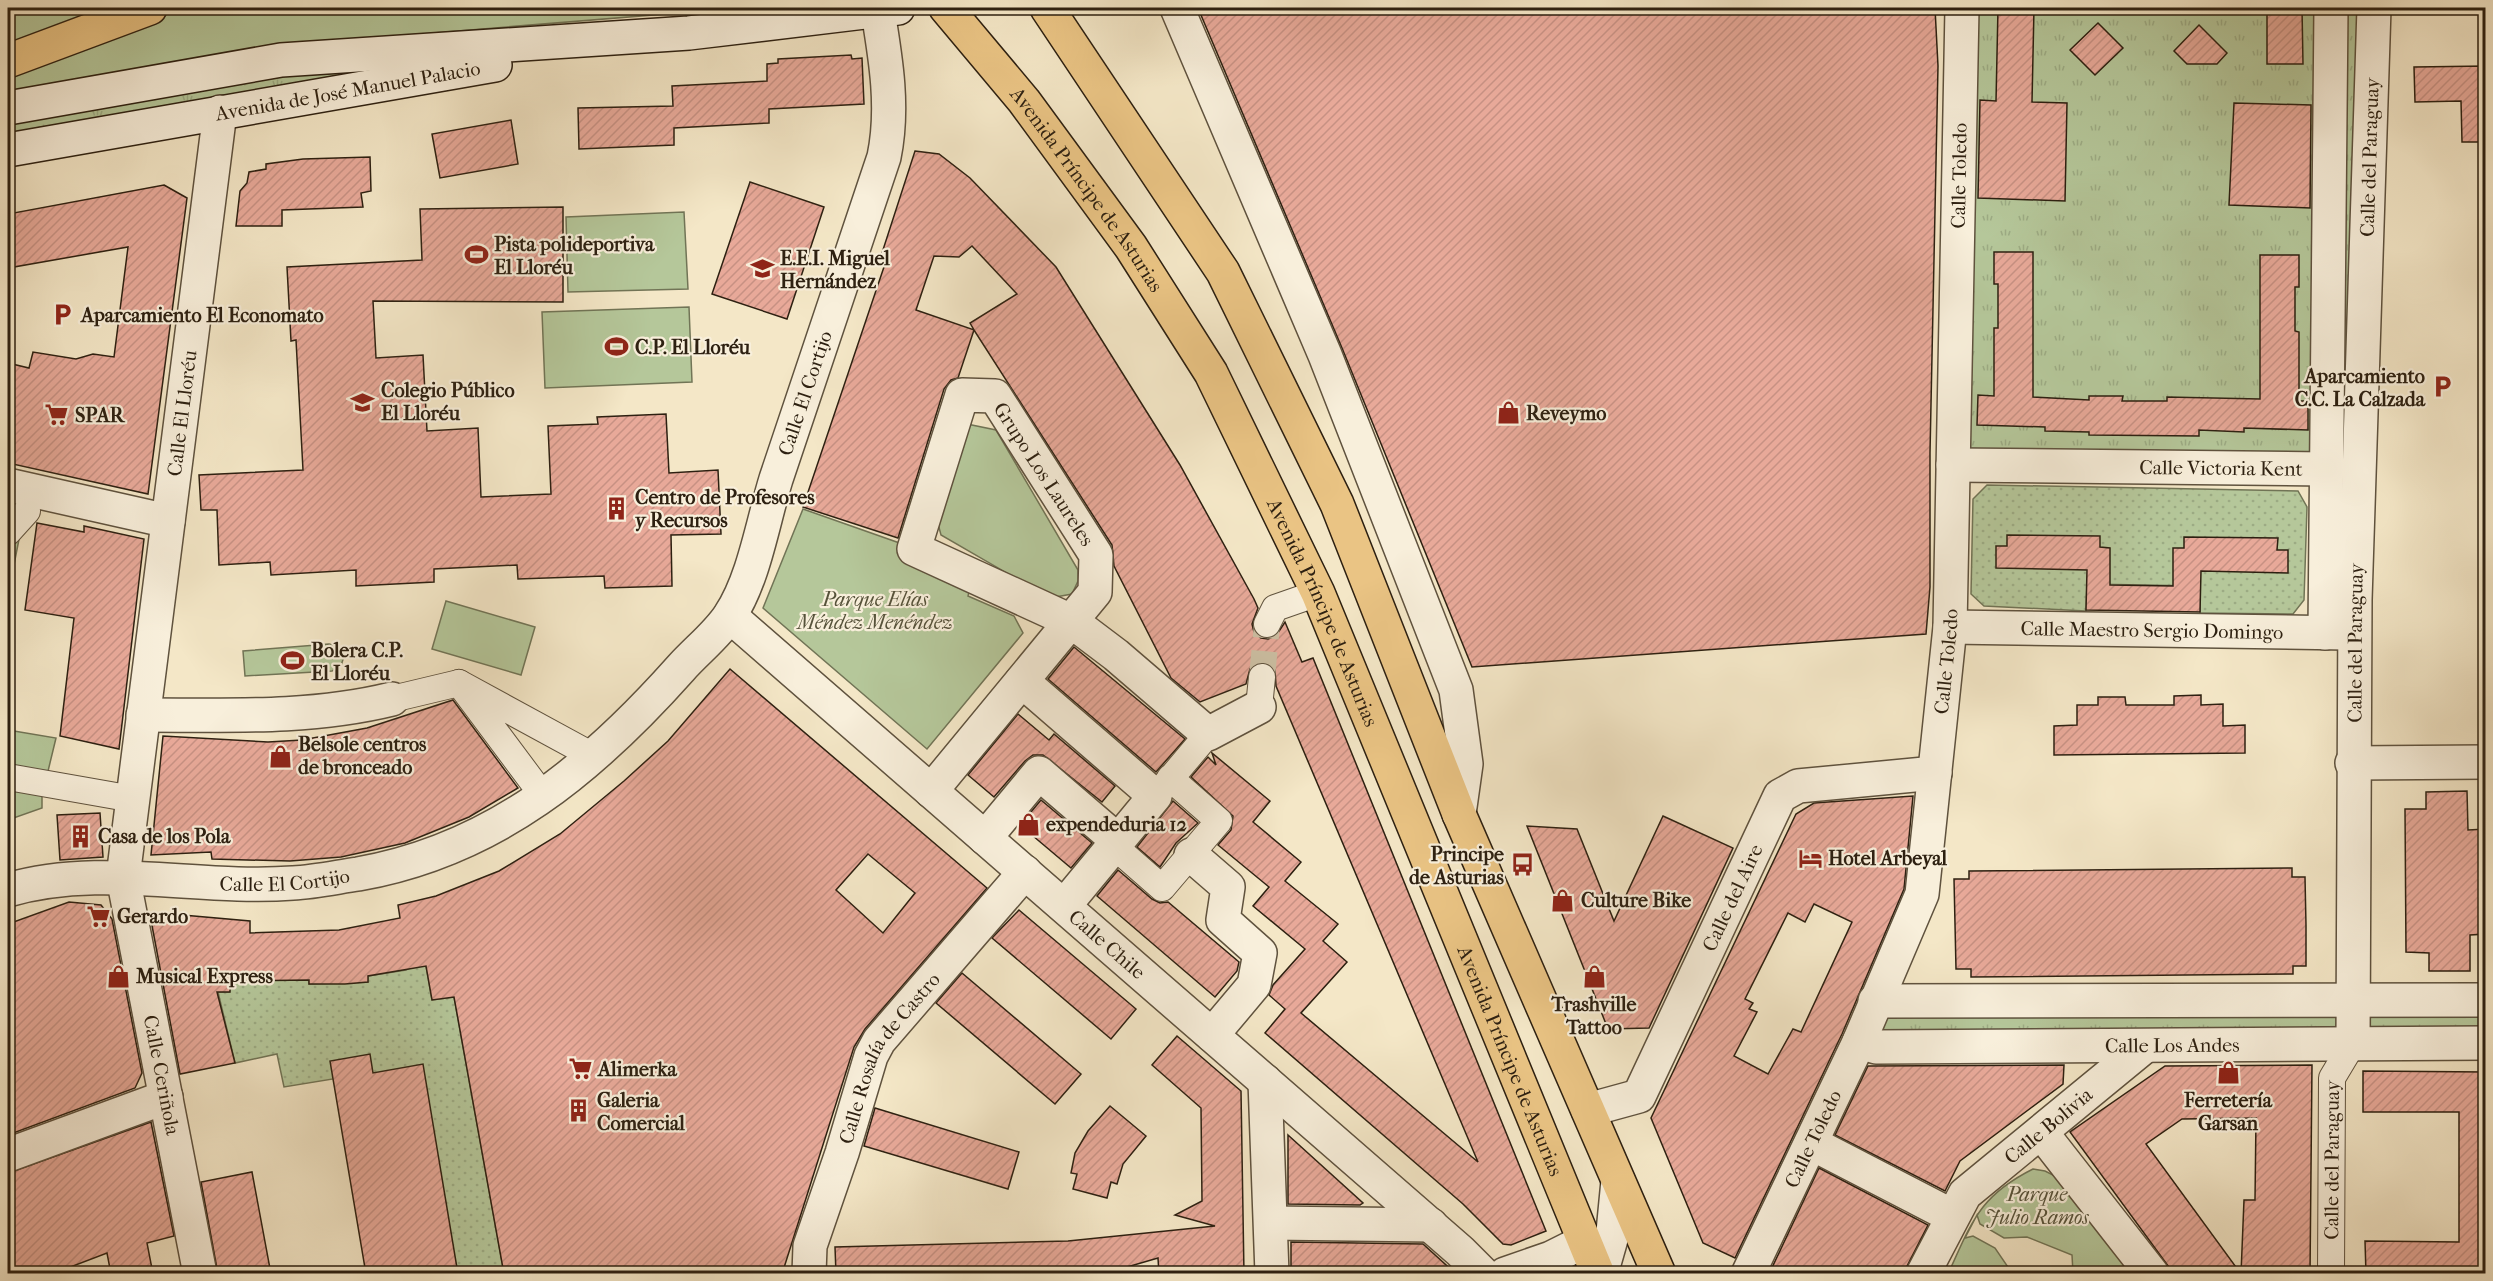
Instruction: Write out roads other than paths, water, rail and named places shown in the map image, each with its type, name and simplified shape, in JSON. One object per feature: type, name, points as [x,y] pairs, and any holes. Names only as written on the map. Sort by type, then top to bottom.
[{"type":"highway","points":[[8,61],[150,8]]},
{"type":"highway","name":"Avenida Príncipe de Asturias","points":[[946,8],[1024,100],[1131,247],[1211,373],[1318,593],[1583,1242],[1599,1274]]},
{"type":"highway","points":[[1047,8],[1223,272],[1341,514],[1459,814],[1660,1273]]},
{"type":"street","points":[[1177,8],[1325,355],[1456,690],[1466,764],[1459,814]]},
{"type":"street","name":"Calle Toledo","points":[[1748,1274],[1859,1042],[1923,894],[1950,627],[1962,8]]},
{"type":"street","name":"Calle del Paraguay","points":[[2325,469],[2331,8]]},
{"type":"street","name":"Calle del Paraguay","points":[[2331,1274],[2332,1078],[2353,1043],[2352,763],[2340,633],[2374,8]]},
{"type":"street","name":"Avenida de José Manuel Palacio","points":[[8,108],[281,60],[689,33],[888,10]]},
{"type":"street","name":"Calle El Cortijo","points":[[8,890],[39,881],[123,877],[292,883],[361,873],[424,858],[479,836],[544,797],[649,704],[730,616],[747,576],[784,455],[884,157],[890,129],[888,10]]},
{"type":"street","name":"Avenida de José Manuel Palacio","points":[[8,150],[689,33]]},
{"type":"street","name":"Calle El Lloréu","points":[[123,877],[220,112]]},
{"type":"street","name":"Grupo Los Laureles","points":[[931,791],[1022,681],[1071,621],[1095,592],[1096,555],[995,396],[962,395],[914,549],[1071,621],[1116,654],[1208,734]]},
{"type":"street","name":"Calle Victoria Kent","points":[[1953,465],[2325,469],[2340,633]]},
{"type":"street","points":[[8,485],[168,521]]},
{"type":"street","points":[[8,532],[27,511]]},
{"type":"street","points":[[1267,624],[1275,608],[1318,593]]},
{"type":"street","name":"Calle Chile","points":[[730,616],[1431,1225],[1483,1274]]},
{"type":"street","name":"Calle Maestro Sergio Domingo","points":[[1950,627],[2340,633]]},
{"type":"street","points":[[985,837],[1039,773],[1162,888],[1220,821],[1163,787],[1022,681]]},
{"type":"street","points":[[143,715],[275,715],[357,708],[459,683],[593,756]]},
{"type":"street","points":[[459,683],[544,797]]},
{"type":"street","points":[[1064,906],[1208,734],[1261,692]]},
{"type":"street","points":[[2352,763],[2486,762]]},
{"type":"street","name":"Calle del Aire","points":[[1588,1110],[1639,1096],[1780,796],[1798,786],[1935,773]]},
{"type":"street","points":[[8,777],[133,799]]},
{"type":"street","points":[[1191,855],[1228,887],[1223,920],[1260,953],[1254,985],[1212,1035]]},
{"type":"street","name":"Calle Rosalía de Castro","points":[[808,1274],[810,1246],[842,1153],[871,1056],[879,1041],[1025,872]]},
{"type":"street","name":"Calle Ceriñola","points":[[123,877],[200,1274]]},
{"type":"street","points":[[1875,1001],[2486,1000]]},
{"type":"street","name":"Calle Los Andes","points":[[1859,1042],[1876,1047],[2486,1043]]},
{"type":"street","name":"Calle Bolivia","points":[[1923,1274],[1965,1194],[2145,1046]]},
{"type":"street","points":[[1265,1082],[1272,1274]]},
{"type":"street","points":[[8,1155],[166,1098]]},
{"type":"street","points":[[2041,1131],[2152,1274]]},
{"type":"street","points":[[1811,1143],[1952,1216]]},
{"type":"street","points":[[1599,1274],[1613,1232],[1618,1180]]},
{"type":"street","points":[[1271,1223],[1431,1225]]},
{"type":"street","points":[[1505,1274],[1551,1258],[1583,1242]]},
{"type":"tunnel","points":[[1262,677],[1267,624]]},
{"type":"place","name":"Pista polideportiva El Lloréu","points":[[476,255]]},
{"type":"place","name":"E.E.I. Miguel Hernández","points":[[762,269]]},
{"type":"place","name":"Aparcamiento El Economato","points":[[63,315]]},
{"type":"place","name":"C.P. El Lloréu","points":[[617,347]]},
{"type":"place","name":"Aparcamiento C.C. La Calzada","points":[[2443,387]]},
{"type":"place","name":"Colegio Público El Lloréu","points":[[363,402]]},
{"type":"place","name":"Reveymo","points":[[1508,413]]},
{"type":"place","name":"SPAR","points":[[57,415]]},
{"type":"place","name":"Centro de Profesores y Recursos","points":[[617,509]]},
{"type":"place","name":"Bolera C.P. El Lloréu","points":[[293,661]]},
{"type":"place","name":"Belsole centros de bronceado","points":[[280,756]]},
{"type":"place","name":"expendeduria 12","points":[[1028,824]]},
{"type":"place","name":"Casa de los Pola","points":[[80,836]]},
{"type":"place","name":"Hotel Arbeyal","points":[[1810,858]]},
{"type":"place","name":"Principe de Asturias","points":[[1522,865]]},
{"type":"place","name":"Culture Bike","points":[[1563,900]]},
{"type":"place","name":"Gerardo","points":[[99,916]]},
{"type":"place","name":"Musical Express","points":[[118,976]]},
{"type":"place","name":"Trashville Tattoo","points":[[1594,976]]},
{"type":"place","name":"Alimerka","points":[[580,1069]]},
{"type":"place","name":"Ferretería Garsan","points":[[2228,1073]]},
{"type":"place","name":"Galeria Comercial","points":[[579,1111]]},
{"type":"park label","name":"Parque Elías Méndez Menéndez","points":[[875,610]]},
{"type":"park label","name":"Parque Julio Ramos","points":[[2037,1206]]}]
